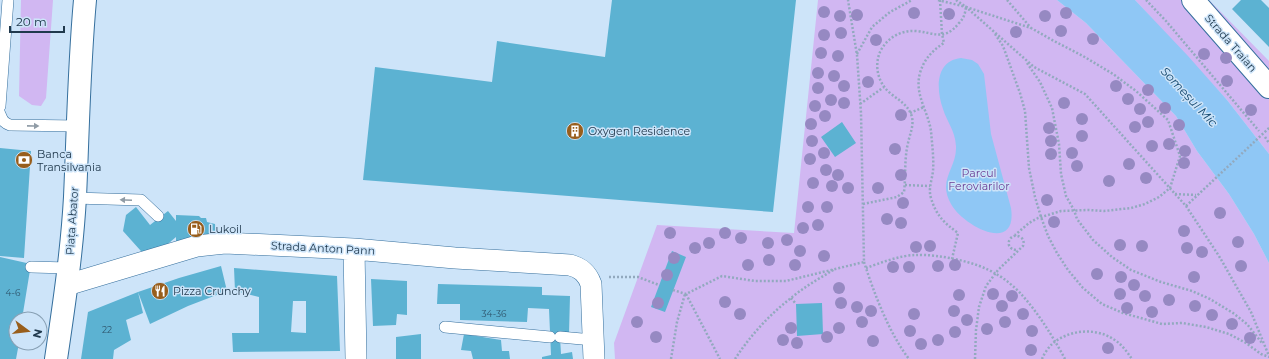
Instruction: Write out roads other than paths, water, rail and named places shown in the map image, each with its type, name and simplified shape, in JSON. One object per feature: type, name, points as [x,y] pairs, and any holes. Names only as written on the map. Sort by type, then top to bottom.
[{"type":"main road","name":"Piața Abator","points":[[56,359],[68,277],[85,0]]},
{"type":"main road","name":"Strada Traian","points":[[1193,0],[1269,87]]},
{"type":"street","name":"Strada Anton Pann","points":[[68,277],[170,249],[225,243],[354,249],[455,258],[570,265],[583,271],[591,284],[594,349]]},
{"type":"street","points":[[354,249],[356,359]]},
{"type":"lane","points":[[0,106],[8,0]]},
{"type":"lane","points":[[0,114],[4,123],[10,125],[77,126]]},
{"type":"lane","points":[[74,198],[141,200],[158,216]]},
{"type":"lane","points":[[30,267],[68,277]]},
{"type":"lane","points":[[445,327],[555,337],[594,349]]},
{"type":"water","name":"Someșul Mic","points":[[1057,0],[1135,0],[1227,100],[1269,154],[1269,263],[1254,234],[1229,194],[1197,151],[1176,116],[1086,23]]},
{"type":"water","points":[[961,58],[972,60],[978,64],[984,74],[991,134],[1011,208],[1011,222],[1006,230],[998,233],[988,232],[966,221],[951,204],[947,195],[947,181],[954,161],[956,146],[951,126],[941,101],[939,85],[942,70],[946,64],[952,60]]},
{"type":"place","name":"Oxygen Residence","points":[[575,131]]},
{"type":"place","name":"Banca Transilvania","points":[[24,160]]},
{"type":"place","name":"Lukoil","points":[[196,229]]},
{"type":"place","name":"Pizza Crunchy","points":[[160,291]]},
{"type":"park label","name":"Parcul Feroviarilor","points":[[979,179]]}]
